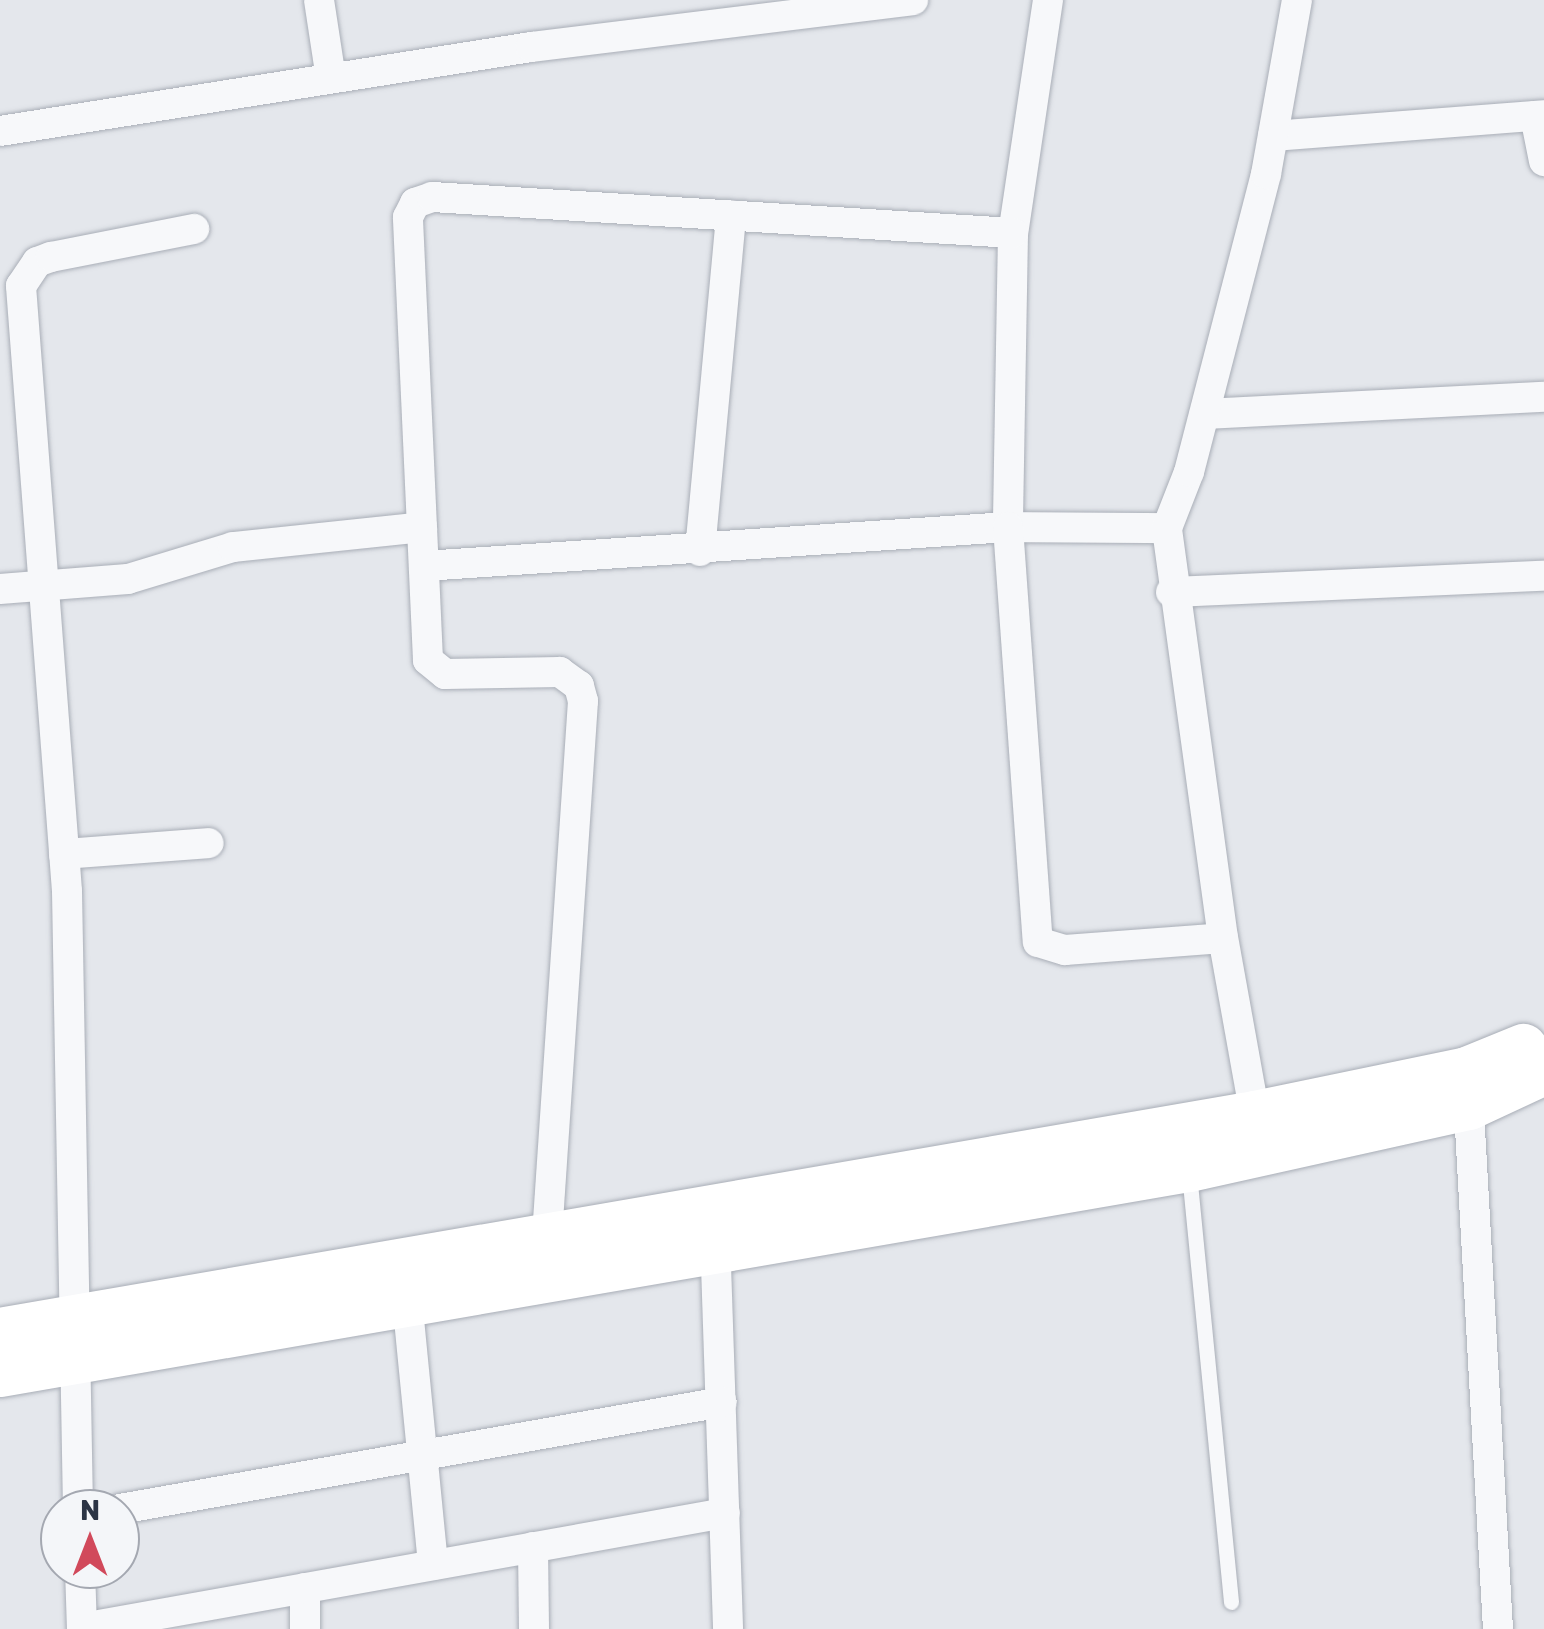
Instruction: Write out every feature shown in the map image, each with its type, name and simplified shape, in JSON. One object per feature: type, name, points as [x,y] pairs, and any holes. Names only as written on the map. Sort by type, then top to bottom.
[{"type":"main road","points":[[0,1332],[74,1341],[407,1298],[1255,1115],[1468,1088],[1544,1039]]},
{"type":"main road","points":[[0,1372],[74,1341],[546,1236],[714,1229],[1188,1168],[1468,1088],[1544,1071]]},
{"type":"street","points":[[319,0],[331,78]]},
{"type":"street","points":[[0,131],[331,78],[913,0]]},
{"type":"street","points":[[1048,0],[1013,232],[1008,527],[1038,942],[1065,950],[1223,938]]},
{"type":"street","points":[[1255,1115],[1223,938],[1171,592],[1166,528],[1205,414],[1272,136],[1299,0]]},
{"type":"street","points":[[1272,136],[1539,116],[1544,161]]},
{"type":"street","points":[[546,1236],[584,701],[579,686],[560,672],[434,671],[423,642],[424,566],[405,236],[415,203],[432,196],[1013,232]]},
{"type":"street","points":[[700,551],[732,215]]},
{"type":"street","points":[[78,1489],[64,854],[42,586],[25,275],[51,257],[194,228]]},
{"type":"street","points":[[1205,414],[1544,397]]},
{"type":"street","points":[[0,589],[128,579],[233,547],[422,527]]},
{"type":"street","points":[[424,566],[700,551],[1008,527],[1166,528]]},
{"type":"street","points":[[1171,592],[1544,576]]},
{"type":"street","points":[[64,854],[210,843]]},
{"type":"street","points":[[1468,1088],[1498,1629]]},
{"type":"street","points":[[714,1229],[728,1629]]},
{"type":"street","points":[[407,1298],[433,1565]]},
{"type":"street","points":[[140,1505],[722,1402]]},
{"type":"street","points":[[81,1589],[82,1629],[725,1512]]},
{"type":"street","points":[[533,1547],[534,1629]]},
{"type":"street","points":[[305,1588],[305,1629]]},
{"type":"lane","points":[[1188,1168],[1230,1602]]}]
